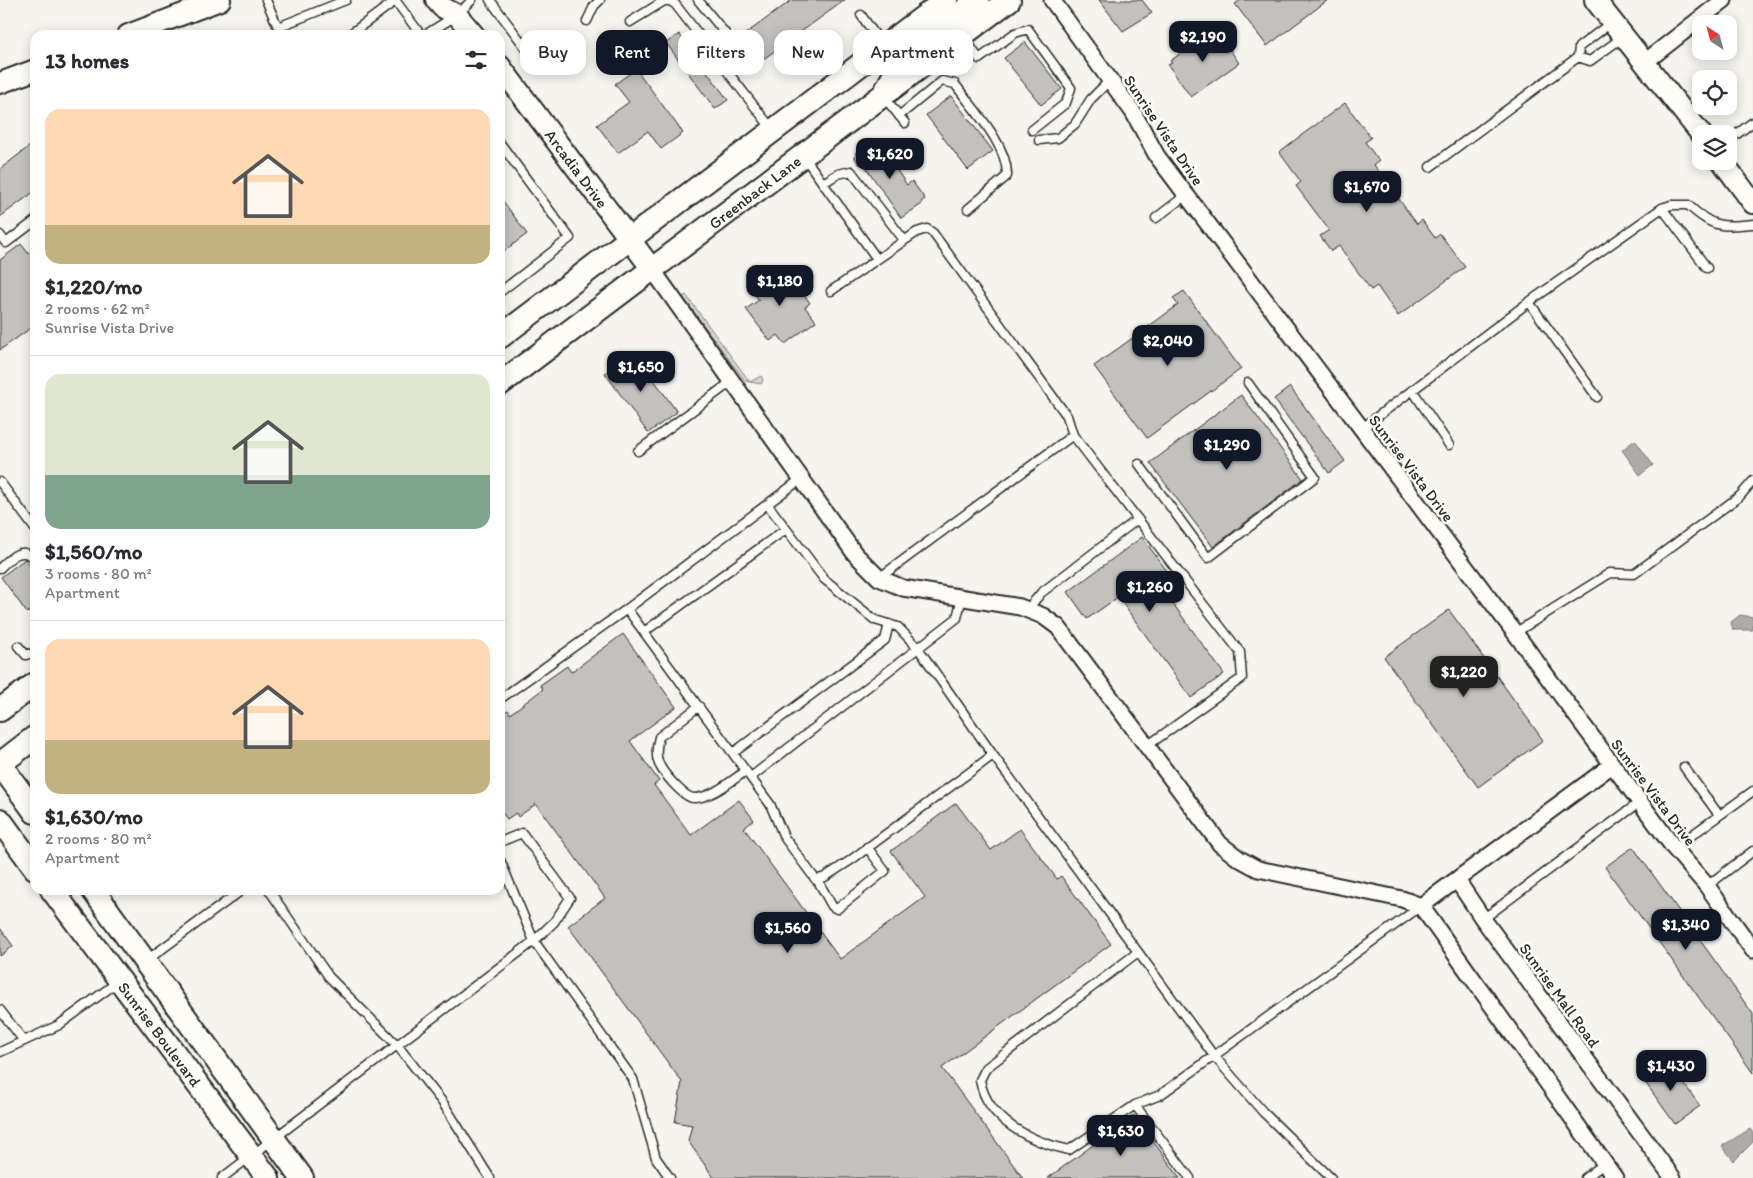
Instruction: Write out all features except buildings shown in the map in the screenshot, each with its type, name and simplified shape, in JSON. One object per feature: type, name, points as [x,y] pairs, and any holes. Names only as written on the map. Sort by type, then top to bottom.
[{"type":"main road","points":[[883,96],[904,57],[978,0]]},
{"type":"main road","name":"Greenback Lane","points":[[970,30],[1009,0]]},
{"type":"main road","points":[[905,30],[942,1]]},
{"type":"main road","points":[[505,332],[853,70]]},
{"type":"main road","name":"Greenback Lane","points":[[505,380],[911,75]]},
{"type":"main road","points":[[0,710],[30,688]]},
{"type":"main road","points":[[30,742],[0,764],[30,805]]},
{"type":"main road","points":[[0,820],[30,861]]},
{"type":"main road","name":"Sunrise Boulevard","points":[[56,895],[268,1178]]},
{"type":"main road","name":"Sunrise Boulevard","points":[[97,895],[302,1178]]},
{"type":"street","points":[[145,30],[220,0]]},
{"type":"street","points":[[436,0],[442,7],[456,8],[471,30]]},
{"type":"street","name":"Sunrise Vista Drive","points":[[1052,0],[1134,112],[1157,156],[1674,848],[1707,886],[1753,950]]},
{"type":"street","points":[[1595,0],[1694,125]]},
{"type":"street","points":[[1645,62],[1724,0]]},
{"type":"street","points":[[0,83],[30,72]]},
{"type":"street","name":"Arcadia Drive","points":[[505,73],[652,269]]},
{"type":"street","points":[[1729,170],[1753,203]]},
{"type":"street","points":[[652,269],[855,554],[879,578],[903,588],[1027,610],[1042,616],[1058,627],[1220,844],[1238,858],[1258,869],[1402,899],[1421,906],[1615,1178]]},
{"type":"street","points":[[1421,906],[1612,765]]},
{"type":"street","name":"Sunrise Mall Road","points":[[1457,880],[1483,919],[1673,1178]]},
{"type":"lane","points":[[266,0],[280,30]]},
{"type":"lane","points":[[278,27],[346,0]]},
{"type":"lane","points":[[356,30],[395,0],[419,30]]},
{"type":"lane","points":[[429,30],[456,8],[472,0]]},
{"type":"lane","points":[[490,0],[520,40]]},
{"type":"lane","points":[[630,22],[658,3],[667,0],[675,4],[773,130]]},
{"type":"lane","points":[[698,0],[723,30]]},
{"type":"lane","points":[[587,21],[596,1]]},
{"type":"lane","points":[[861,15],[872,30]]},
{"type":"lane","points":[[973,50],[979,59],[1015,33],[1028,29],[1072,90],[1066,103],[1032,130]]},
{"type":"lane","points":[[1578,57],[1590,61],[1617,30]]},
{"type":"lane","points":[[1430,167],[1578,57],[1579,47],[1617,30]]},
{"type":"lane","points":[[1039,140],[1058,138],[1075,124],[1091,99],[1110,80]]},
{"type":"lane","points":[[899,116],[942,81],[955,84],[1000,148],[1007,163],[1006,176],[968,209]]},
{"type":"lane","points":[[883,96],[905,124]]},
{"type":"lane","points":[[1737,134],[1753,122]]},
{"type":"lane","points":[[505,150],[570,238],[505,288]]},
{"type":"lane","points":[[804,156],[877,259]]},
{"type":"lane","points":[[823,183],[838,174],[851,171],[904,240]]},
{"type":"lane","points":[[1156,218],[1186,195]]},
{"type":"lane","points":[[1361,430],[1529,302],[1662,208],[1671,205],[1688,204],[1707,221],[1718,226],[1753,224]]},
{"type":"lane","points":[[1662,208],[1707,268]]},
{"type":"lane","points":[[0,235],[6,243],[30,225]]},
{"type":"lane","points":[[831,291],[904,240],[922,230],[927,229],[933,233],[1067,416],[1073,435],[1240,652],[1242,678],[1147,746]]},
{"type":"lane","points":[[1529,302],[1597,397]]},
{"type":"lane","points":[[638,451],[731,382]]},
{"type":"lane","points":[[1139,464],[1208,558],[1316,477],[1248,383]]},
{"type":"lane","points":[[1413,390],[1449,444]]},
{"type":"lane","points":[[879,578],[1073,435]]},
{"type":"lane","points":[[505,692],[627,609],[801,479]]},
{"type":"lane","points":[[1515,633],[1610,573],[1634,574],[1740,496],[1753,481]]},
{"type":"lane","points":[[0,482],[30,522]]},
{"type":"lane","points":[[768,505],[824,579],[875,620],[898,627],[918,648],[993,754],[1214,1056],[1263,1112],[1330,1178]]},
{"type":"lane","points":[[1027,610],[1041,593],[1138,519]]},
{"type":"lane","points":[[644,632],[786,528]]},
{"type":"lane","points":[[0,568],[11,556],[20,552],[30,555]]},
{"type":"lane","points":[[698,706],[659,737],[656,751],[659,764],[684,795],[694,798],[706,796],[749,774],[918,648],[957,618],[962,597]]},
{"type":"lane","points":[[627,609],[770,804],[784,837],[810,874],[818,881],[832,906],[836,909],[885,871],[867,847]]},
{"type":"lane","points":[[733,752],[885,640],[888,624]]},
{"type":"lane","points":[[18,646],[26,654],[30,653]]},
{"type":"lane","points":[[818,881],[993,754]]},
{"type":"lane","points":[[1684,767],[1719,815]]},
{"type":"lane","points":[[1674,848],[1753,791]]},
{"type":"lane","points":[[1483,919],[1640,802]]},
{"type":"lane","points":[[222,1178],[534,941],[554,922],[570,898],[522,833],[505,840]]},
{"type":"lane","points":[[1707,886],[1753,851]]},
{"type":"lane","points":[[505,872],[534,941],[633,1079],[656,1158],[670,1178]]},
{"type":"lane","points":[[144,962],[235,895]]},
{"type":"lane","points":[[273,895],[330,977],[397,1045],[443,1103],[490,1178]]},
{"type":"lane","points":[[1138,952],[981,1073],[980,1080],[987,1100],[1004,1121],[1039,1140],[1069,1150],[1135,1105],[1160,1094],[1421,906]]},
{"type":"lane","points":[[0,1052],[59,1025],[120,980]]},
{"type":"lane","points":[[0,1010],[24,1041]]},
{"type":"lane","points":[[1135,1105],[1190,1178]]},
{"type":"lane","points":[[1585,1178],[1604,1164]]},
{"type":"shaded area","points":[[686,295],[750,382],[745,381],[683,297]]},
{"type":"shaded area","points":[[761,376],[763,380],[761,384],[750,382]]},
{"type":"shaded area","points":[[1635,440],[1653,465],[1640,475],[1622,450]]},
{"type":"shaded area","points":[[1740,615],[1753,617],[1753,630],[1733,630],[1731,622]]},
{"type":"shaded area","points":[[1750,1129],[1753,1133],[1753,1142],[1734,1161],[1722,1146]]}]
